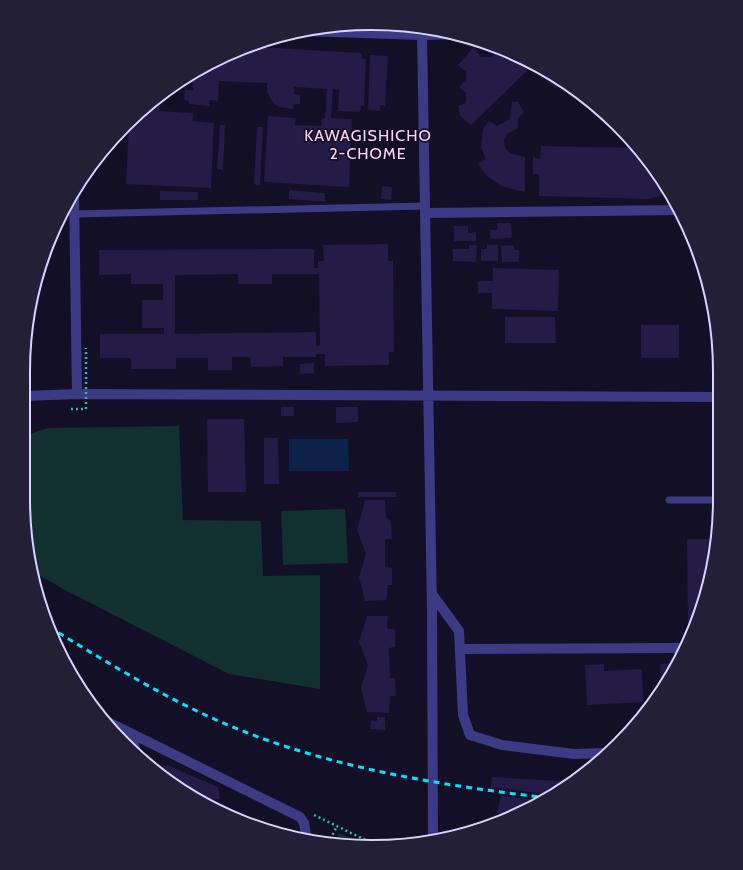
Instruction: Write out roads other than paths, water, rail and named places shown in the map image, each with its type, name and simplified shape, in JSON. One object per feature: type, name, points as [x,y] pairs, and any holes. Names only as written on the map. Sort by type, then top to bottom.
[{"type":"street","points":[[337,32],[426,35]]},
{"type":"street","points":[[422,35],[432,594],[433,834]]},
{"type":"street","points":[[74,204],[77,394]]},
{"type":"street","points":[[425,210],[672,210]]},
{"type":"street","points":[[30,396],[77,394],[429,395],[713,398]]},
{"type":"street","points":[[432,594],[459,630],[463,715],[470,735],[502,745],[574,754],[599,753]]},
{"type":"street","points":[[460,650],[679,648]]},
{"type":"street","points":[[119,728],[300,817],[304,823],[306,833]]},
{"type":"street","points":[[132,735],[134,743]]},
{"type":"lane","points":[[74,214],[425,210]]},
{"type":"lane","points":[[669,500],[713,500]]},
{"type":"water","points":[[289,439],[348,439],[349,471],[289,471]]},
{"type":"railway","points":[[57,632],[134,678],[177,701],[221,722],[260,738],[300,751],[382,772],[465,787],[537,797]]},
{"type":"district","name":"KAWAGISHICHO 2-CHOME","points":[[368,144]]}]
